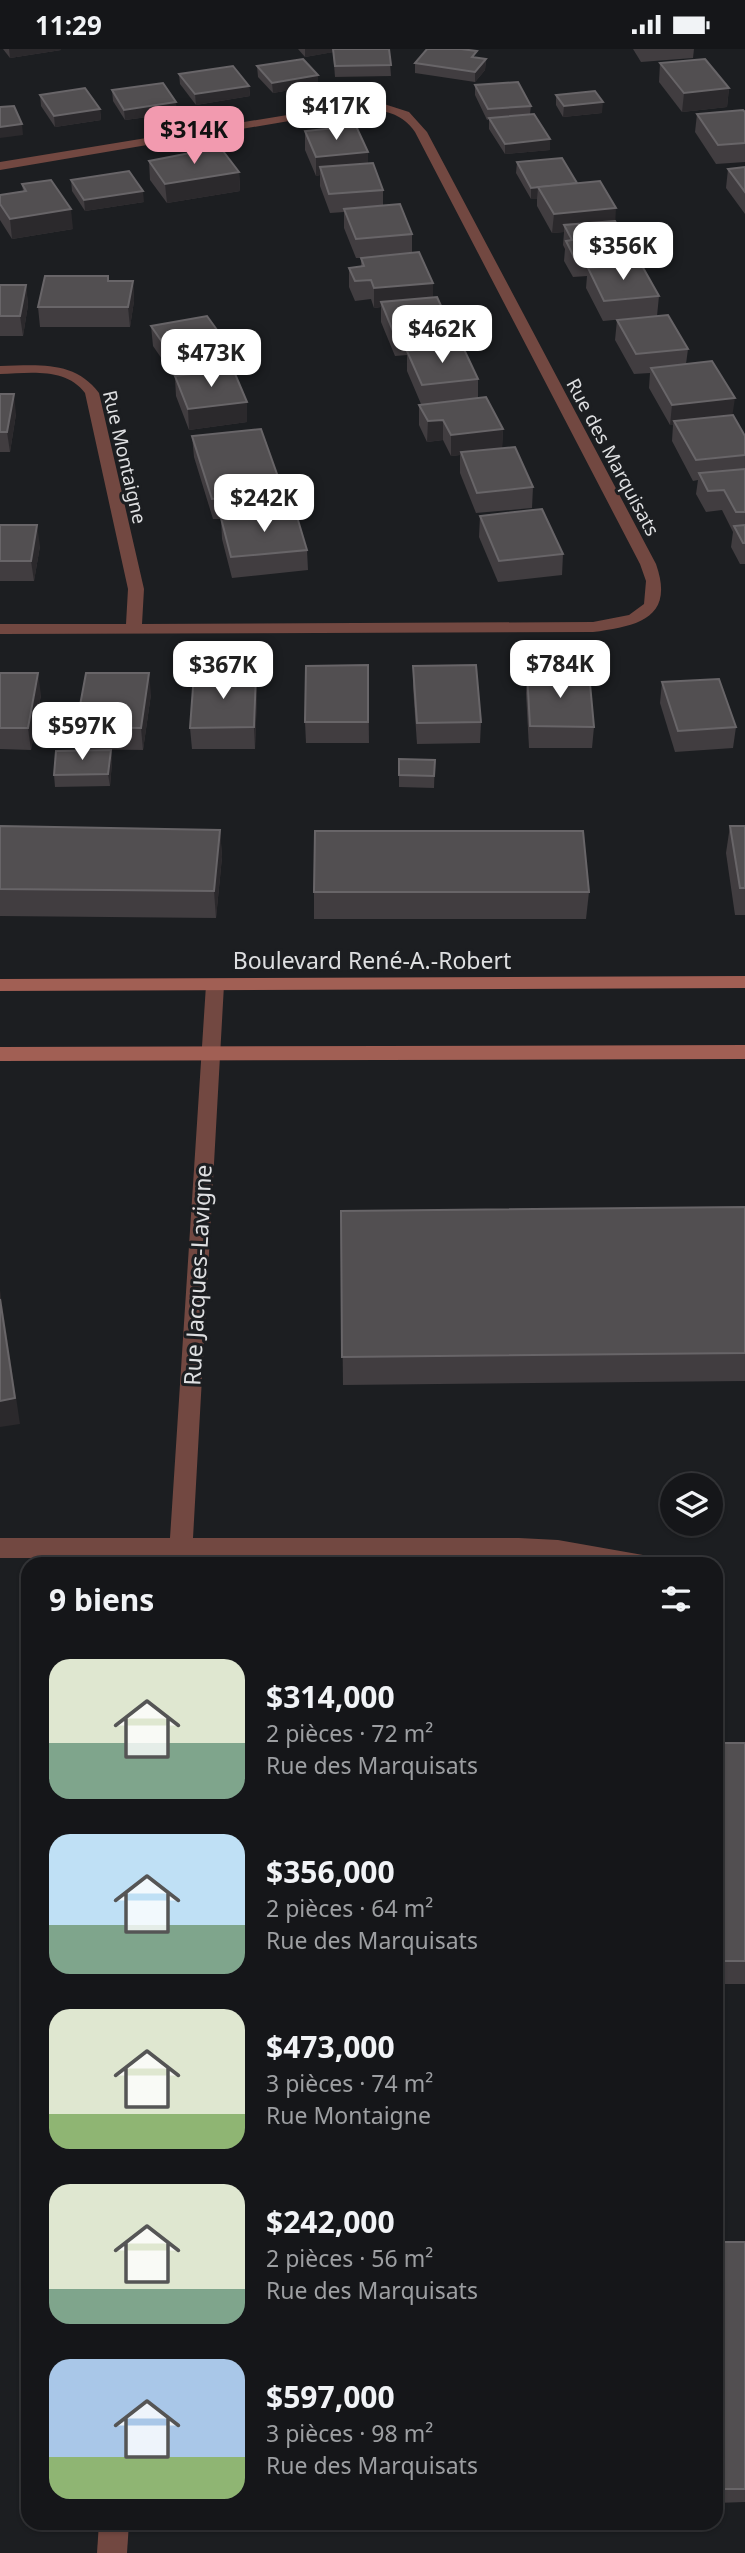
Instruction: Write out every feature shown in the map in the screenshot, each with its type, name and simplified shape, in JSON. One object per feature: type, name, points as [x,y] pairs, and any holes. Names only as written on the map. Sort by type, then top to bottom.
[{"type":"street","name":"Rue des Marquisats","points":[[0,166],[351,109],[385,107],[408,114],[421,132],[648,564],[656,586],[652,605],[638,618],[593,627],[0,629]]},
{"type":"street","name":"Rue Montaigne","points":[[0,370],[72,374],[88,385],[136,589],[134,628]]},
{"type":"street","name":"Boulevard René-A.-Robert","points":[[0,985],[745,982]]},
{"type":"street","name":"Rue Jacques-Lavigne","points":[[180,1555],[215,985]]},
{"type":"street","points":[[0,1054],[745,1052]]},
{"type":"street","points":[[0,1548],[180,1555],[519,1548],[558,1550],[598,1557]]},
{"type":"street","points":[[111,2553],[113,2530]]},
{"type":"building","points":[[333,49],[389,49],[391,65],[335,66]]},
{"type":"building","points":[[427,49],[477,51],[472,57],[486,59],[475,72],[415,63]]},
{"type":"building","points":[[303,59],[318,75],[272,83],[257,66]]},
{"type":"building","points":[[705,59],[729,88],[684,93],[660,63]]},
{"type":"building","points":[[233,66],[249,86],[195,94],[179,74]]},
{"type":"building","points":[[518,82],[531,106],[488,109],[475,85]]},
{"type":"building","points":[[163,83],[176,102],[124,110],[112,90]]},
{"type":"building","points":[[85,88],[100,109],[54,116],[40,95]]},
{"type":"building","points":[[595,91],[603,102],[564,106],[556,95]]},
{"type":"building","points":[[14,106],[22,124],[0,127],[0,107]]},
{"type":"building","points":[[743,110],[745,143],[718,145],[697,114]]},
{"type":"building","points":[[534,114],[550,139],[505,144],[489,118]]},
{"type":"building","points":[[356,126],[368,152],[316,157],[305,131]]},
{"type":"building","points":[[220,147],[239,172],[165,184],[149,161]]},
{"type":"building","points":[[562,158],[577,183],[531,188],[517,162]]},
{"type":"building","points":[[373,163],[383,190],[329,194],[320,167]]},
{"type":"building","points":[[745,167],[745,192],[728,169]]},
{"type":"building","points":[[129,171],[143,191],[84,200],[71,180]]},
{"type":"building","points":[[51,180],[71,209],[10,219],[0,204],[0,195],[26,191],[22,184]]},
{"type":"building","points":[[600,181],[616,208],[554,214],[538,187]]},
{"type":"building","points":[[400,204],[412,234],[356,239],[344,209]]},
{"type":"building","points":[[615,221],[633,252],[574,257],[566,241],[572,240],[564,225]]},
{"type":"building","points":[[419,252],[433,283],[374,288],[371,280],[355,281],[349,268],[364,266],[361,258]]},
{"type":"building","points":[[641,264],[659,296],[604,301],[588,268]]},
{"type":"building","points":[[45,276],[108,276],[108,281],[133,281],[128,307],[38,307]]},
{"type":"building","points":[[0,285],[26,285],[20,316],[0,316]]},
{"type":"building","points":[[437,297],[452,330],[395,336],[381,302]]},
{"type":"building","points":[[668,315],[688,349],[636,354],[617,320]]},
{"type":"building","points":[[207,316],[230,348],[173,358],[151,326]]},
{"type":"building","points":[[462,345],[478,379],[422,385],[407,351]]},
{"type":"building","points":[[712,361],[735,398],[672,405],[651,368]]},
{"type":"building","points":[[233,369],[247,402],[188,409],[175,376]]},
{"type":"building","points":[[0,394],[14,394],[7,432],[0,432]]},
{"type":"building","points":[[486,397],[503,429],[451,435],[443,420],[428,421],[419,405]]},
{"type":"building","points":[[733,415],[745,436],[745,455],[696,460],[674,421]]},
{"type":"building","points":[[261,429],[283,491],[212,499],[192,436]]},
{"type":"building","points":[[515,447],[533,487],[477,493],[461,452]]},
{"type":"building","points":[[745,469],[745,512],[736,512],[724,490],[708,491],[699,473]]},
{"type":"building","points":[[542,509],[563,554],[499,561],[480,516]]},
{"type":"building","points":[[295,510],[307,550],[231,557],[221,518]]},
{"type":"building","points":[[0,525],[37,525],[31,561],[0,561]]},
{"type":"building","points":[[745,525],[745,543],[743,543],[734,526]]},
{"type":"building","points":[[368,665],[368,722],[305,722],[306,666]]},
{"type":"building","points":[[476,665],[481,722],[417,723],[413,666]]},
{"type":"building","points":[[527,672],[589,673],[594,727],[530,726]]},
{"type":"building","points":[[0,673],[38,673],[28,728],[0,728]]},
{"type":"building","points":[[86,673],[149,673],[141,728],[76,727]]},
{"type":"building","points":[[256,673],[254,727],[190,728],[194,674]]},
{"type":"building","points":[[719,679],[736,727],[678,731],[662,682]]},
{"type":"building","points":[[111,750],[108,774],[54,775],[56,751]]},
{"type":"building","points":[[399,759],[435,760],[434,776],[399,775]]},
{"type":"building","points":[[0,826],[220,830],[214,891],[0,889]]},
{"type":"building","points":[[730,826],[745,826],[745,888],[740,888]]},
{"type":"building","points":[[315,831],[583,831],[589,892],[314,892]]},
{"type":"building","points":[[745,1207],[745,1353],[342,1357],[341,1211]]},
{"type":"building","points":[[0,1299],[15,1398],[0,1401]]},
{"type":"building","points":[[723,1743],[745,1743],[745,1961],[723,1961]]},
{"type":"building","points":[[723,2242],[745,2242],[745,2489],[723,2489]]}]
